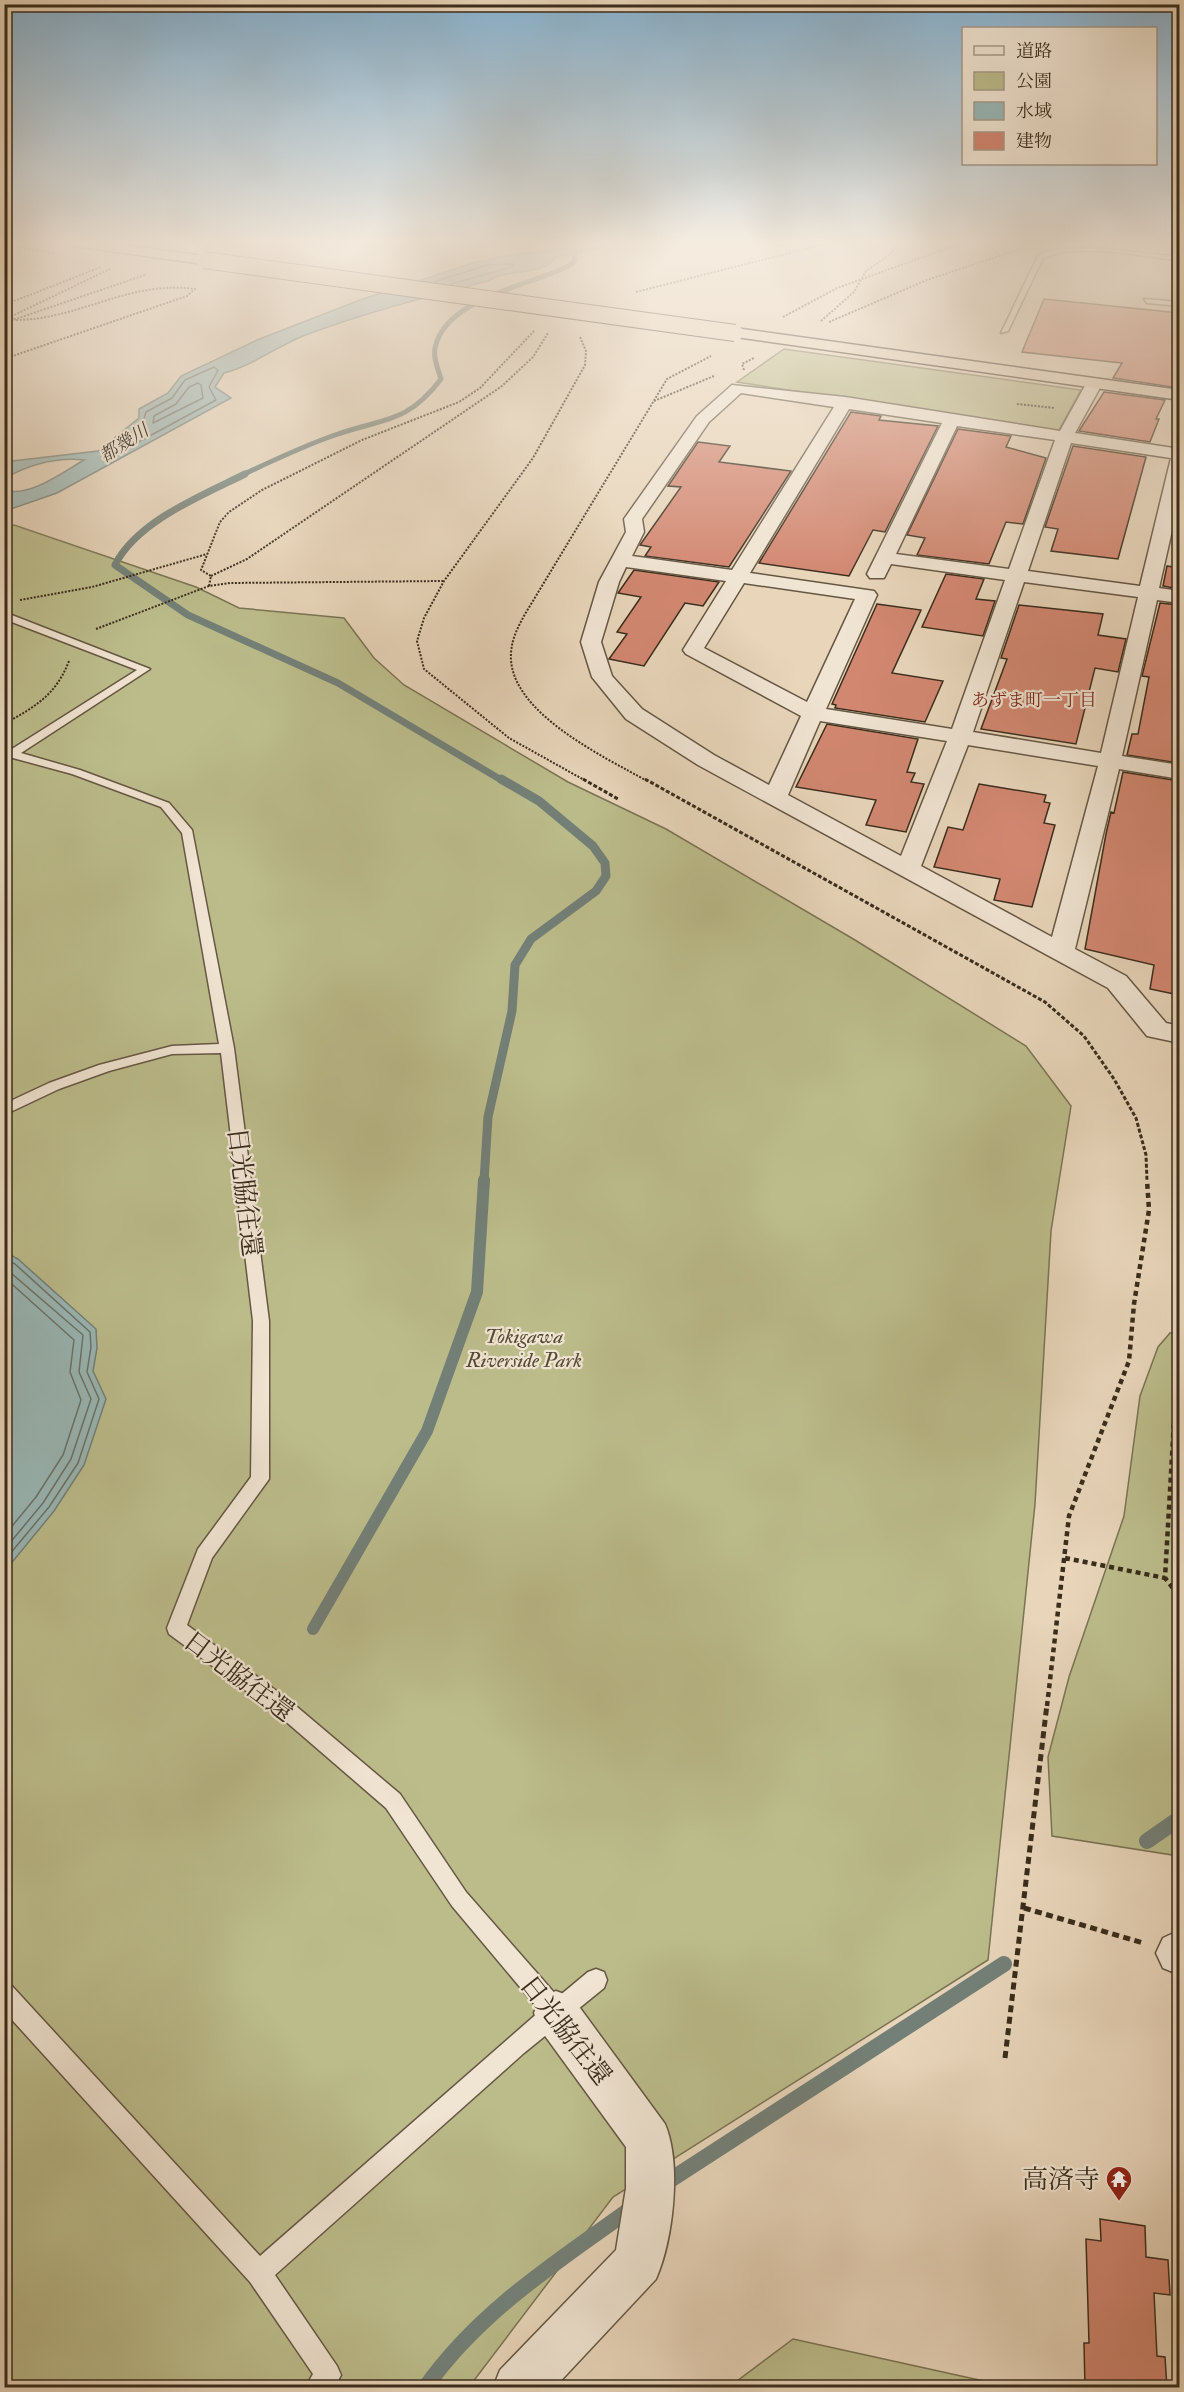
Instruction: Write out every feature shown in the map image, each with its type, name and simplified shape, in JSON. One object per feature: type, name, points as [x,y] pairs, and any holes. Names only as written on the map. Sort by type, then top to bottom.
[{"type":"highway","points":[[895,354],[1179,396]]},
{"type":"highway","points":[[923,354],[1179,387]]},
{"type":"street","points":[[908,869],[960,737],[1065,437],[1094,384]]},
{"type":"street","points":[[1061,952],[1110,761],[1179,454],[845,402],[738,388],[703,419],[633,519],[635,532],[609,582],[591,642],[602,676],[634,714],[706,760],[775,797],[1061,952],[1117,982],[1157,1030],[1179,1035]]},
{"type":"street","points":[[845,402],[693,650],[811,713],[1179,772]]},
{"type":"street","points":[[775,797],[811,713],[952,419]]},
{"type":"street","points":[[885,558],[1179,597]]},
{"type":"street","points":[[620,561],[867,595]]},
{"type":"street","name":"日光脇往還","points":[[518,2388],[639,2262],[650,2188],[649,2139],[556,2013]]},
{"type":"lane","points":[[4,615],[145,669],[8,756]]},
{"type":"lane","name":"日光脇往還","points":[[8,756],[76,772],[165,805],[188,833],[227,1048],[261,1321],[260,1479],[204,1554],[176,1628],[283,1707],[393,1801],[459,1899],[556,2013]]},
{"type":"lane","points":[[4,1110],[54,1086],[104,1068],[172,1050],[227,1048]]},
{"type":"lane","points":[[259,2273],[516,2045],[596,1980]]},
{"type":"lane","points":[[4,1994],[259,2273],[328,2375],[318,2388]]},
{"type":"path","points":[[4,359],[20,354]]},
{"type":"path","points":[[211,576],[201,570],[220,522],[237,506],[262,490],[362,440],[459,402],[480,388],[512,354]]},
{"type":"path","points":[[211,576],[247,559],[502,386],[535,354]]},
{"type":"path","points":[[586,354],[585,365],[533,458],[444,581],[424,618],[417,641],[424,669],[509,738],[618,799]]},
{"type":"path","points":[[745,375],[742,364],[762,354]]},
{"type":"path","points":[[712,355],[667,379],[525,614],[512,641],[512,660],[517,683],[541,713],[574,740],[1045,1002],[1084,1036],[1114,1079],[1136,1118],[1143,1146],[1149,1210],[1134,1304],[1129,1361],[1070,1516],[1005,2058]]},
{"type":"path","points":[[654,401],[720,373]]},
{"type":"path","points":[[15,600],[92,587],[207,554]]},
{"type":"path","points":[[209,586],[211,576]]},
{"type":"path","points":[[89,633],[209,586],[324,581],[444,581]]},
{"type":"path","points":[[4,724],[40,704],[61,686],[70,658]]},
{"type":"path","points":[[1179,1419],[1174,1421],[1165,1578],[1179,1597]]},
{"type":"path","points":[[1065,1558],[1165,1578]]},
{"type":"path","points":[[1024,1908],[1179,1953]]},
{"type":"green space","points":[[777,354],[818,354],[1081,390],[1059,430],[1051,431],[737,382]]},
{"type":"green space","name":"Tokigawa Riverside Park","points":[[14,525],[196,587],[239,608],[344,618],[374,658],[404,685],[568,782],[666,829],[855,940],[1026,1046],[1071,1106],[1051,1231],[1035,1504],[988,1960],[613,2197],[469,2387],[5,2387],[4,529]]},
{"type":"green space","points":[[1180,1332],[1179,1856],[1052,1836],[1048,1757],[1069,1677],[1124,1516],[1140,1396],[1158,1347],[1170,1333]]},
{"type":"green space","points":[[793,2339],[1011,2387],[729,2387]]},
{"type":"water","name":"都幾川","points":[[228,354],[267,354],[244,366],[224,373],[215,387],[231,398],[57,493],[5,511],[5,490],[14,492],[35,487],[84,460],[43,463],[5,478],[4,462],[98,451],[139,418],[139,409],[168,393],[181,376]]},
{"type":"water","points":[[5,1252],[18,1259],[96,1329],[97,1348],[93,1371],[106,1399],[84,1465],[54,1511],[5,1571]]},
{"type":"building","points":[[1037,354],[1179,354],[1179,371],[1172,387],[1113,378],[1122,363]]},
{"type":"building","points":[[1104,392],[1165,400],[1156,419],[1159,419],[1150,442],[1079,431]]},
{"type":"building","points":[[851,412],[881,416],[879,420],[938,426],[885,532],[873,530],[849,576],[759,563]]},
{"type":"building","points":[[958,429],[1011,436],[1006,447],[1046,458],[1023,524],[1006,522],[989,564],[917,555],[925,538],[907,535]]},
{"type":"building","points":[[698,442],[730,446],[719,462],[791,471],[729,567],[645,556],[651,547],[640,545],[681,487],[668,486]]},
{"type":"building","points":[[1073,446],[1146,457],[1118,559],[1051,551],[1058,529],[1045,527]]},
{"type":"building","points":[[1167,566],[1179,568],[1179,589],[1163,586]]},
{"type":"building","points":[[634,570],[719,582],[703,606],[685,603],[644,666],[609,659],[627,634],[617,632],[641,597],[618,593]]},
{"type":"building","points":[[946,574],[984,579],[976,599],[995,601],[983,636],[922,627]]},
{"type":"building","points":[[1160,603],[1179,605],[1179,715],[1172,762],[1127,755],[1132,734],[1138,734],[1149,677],[1142,676]]},
{"type":"building","points":[[877,604],[921,610],[892,673],[943,681],[925,722],[835,708],[836,705],[832,704]]},
{"type":"building","points":[[1019,605],[1103,614],[1098,635],[1126,639],[1118,672],[1095,668],[1076,744],[981,729],[1007,659],[1001,658]]},
{"type":"building","points":[[827,724],[918,739],[907,772],[915,773],[911,782],[924,784],[906,832],[866,825],[876,800],[796,787]]},
{"type":"building","points":[[1123,772],[1179,781],[1179,995],[1150,989],[1154,965],[1085,949],[1106,834],[1111,812],[1114,813]]},
{"type":"building","points":[[979,784],[1046,795],[1044,802],[1050,803],[1044,823],[1055,825],[1032,907],[994,900],[1000,879],[934,867],[948,827],[963,830]]},
{"type":"building","points":[[1100,2219],[1145,2226],[1146,2257],[1168,2260],[1170,2295],[1154,2293],[1157,2356],[1165,2357],[1167,2388],[1085,2388],[1084,2343],[1089,2343],[1086,2239],[1101,2241]]},
{"type":"waterway","points":[[242,475],[323,439],[381,422],[405,412],[429,394],[441,379],[435,354]]},
{"type":"waterway","points":[[245,474],[191,500],[155,522],[125,549],[115,565],[188,615],[338,683],[503,781]]},
{"type":"waterway","points":[[484,1181],[488,1117],[512,1011],[515,965],[531,939],[596,891],[606,876],[605,863],[593,846],[539,801],[501,779]]},
{"type":"waterway","points":[[313,1629],[427,1431],[477,1292],[484,1180]]},
{"type":"waterway","points":[[1147,1841],[1180,1818]]},
{"type":"waterway","points":[[664,2184],[1004,1964]]},
{"type":"waterway","points":[[425,2388],[446,2360],[494,2311],[548,2268],[632,2208]]},
{"type":"place","name":"高済寺","points":[[1119,2202]]},
{"type":"district","name":"あずま町一丁目","points":[[1034,700]]}]
